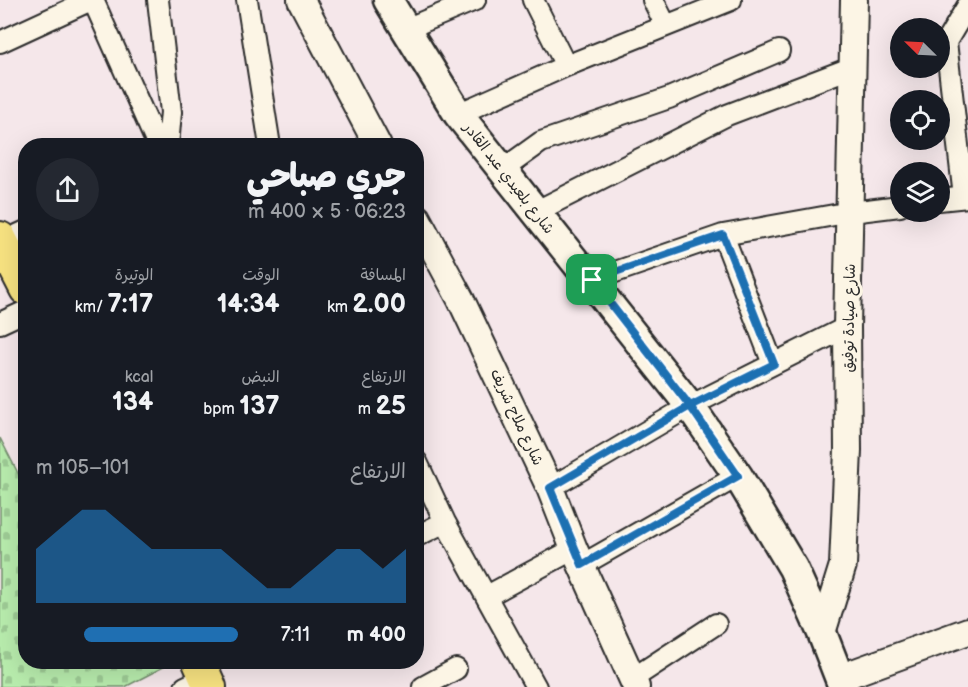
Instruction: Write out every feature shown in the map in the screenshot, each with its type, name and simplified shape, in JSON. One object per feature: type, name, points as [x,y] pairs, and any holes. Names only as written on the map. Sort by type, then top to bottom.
[{"type":"main road","name":"شارع بلعيدي عبد القادر","points":[[388,0],[458,114],[690,406],[738,476],[793,568],[841,683]]},
{"type":"main road","points":[[9,237],[18,265]]},
{"type":"street","points":[[0,42],[92,0],[154,138]]},
{"type":"street","points":[[158,0],[171,112],[169,138]]},
{"type":"street","points":[[247,0],[269,138]]},
{"type":"street","points":[[301,0],[374,138]]},
{"type":"street","points":[[406,29],[475,0]]},
{"type":"street","points":[[533,0],[566,66]]},
{"type":"street","points":[[653,0],[666,26]]},
{"type":"street","points":[[458,114],[566,66],[731,0]]},
{"type":"street","name":"شارع صيادة توفيق","points":[[822,633],[843,565],[848,450],[854,0]]},
{"type":"street","points":[[950,199],[966,197],[946,42],[968,5]]},
{"type":"street","points":[[502,170],[541,142],[669,98],[779,51]]},
{"type":"street","points":[[535,212],[727,115],[853,67]]},
{"type":"street","points":[[592,280],[723,235],[890,207]]},
{"type":"street","name":"شارع ملاح شريف","points":[[424,231],[461,300],[550,488],[634,683]]},
{"type":"street","points":[[723,235],[774,364]]},
{"type":"street","points":[[0,323],[18,315]]},
{"type":"street","points":[[550,488],[690,406],[848,327]]},
{"type":"street","points":[[424,476],[446,522],[536,687]]},
{"type":"street","points":[[487,596],[578,557],[738,476]]},
{"type":"street","points":[[424,533],[446,522]]},
{"type":"street","points":[[634,683],[716,624]]},
{"type":"street","points":[[841,683],[968,631]]},
{"type":"street","points":[[423,687],[456,669]]},
{"type":"green space","points":[[0,438],[18,473],[18,669],[160,669],[125,687],[0,687]]},
{"type":"route","points":[[592,280],[690,406],[550,488],[582,565],[738,476],[690,406],[774,364],[723,235],[592,280]]}]
